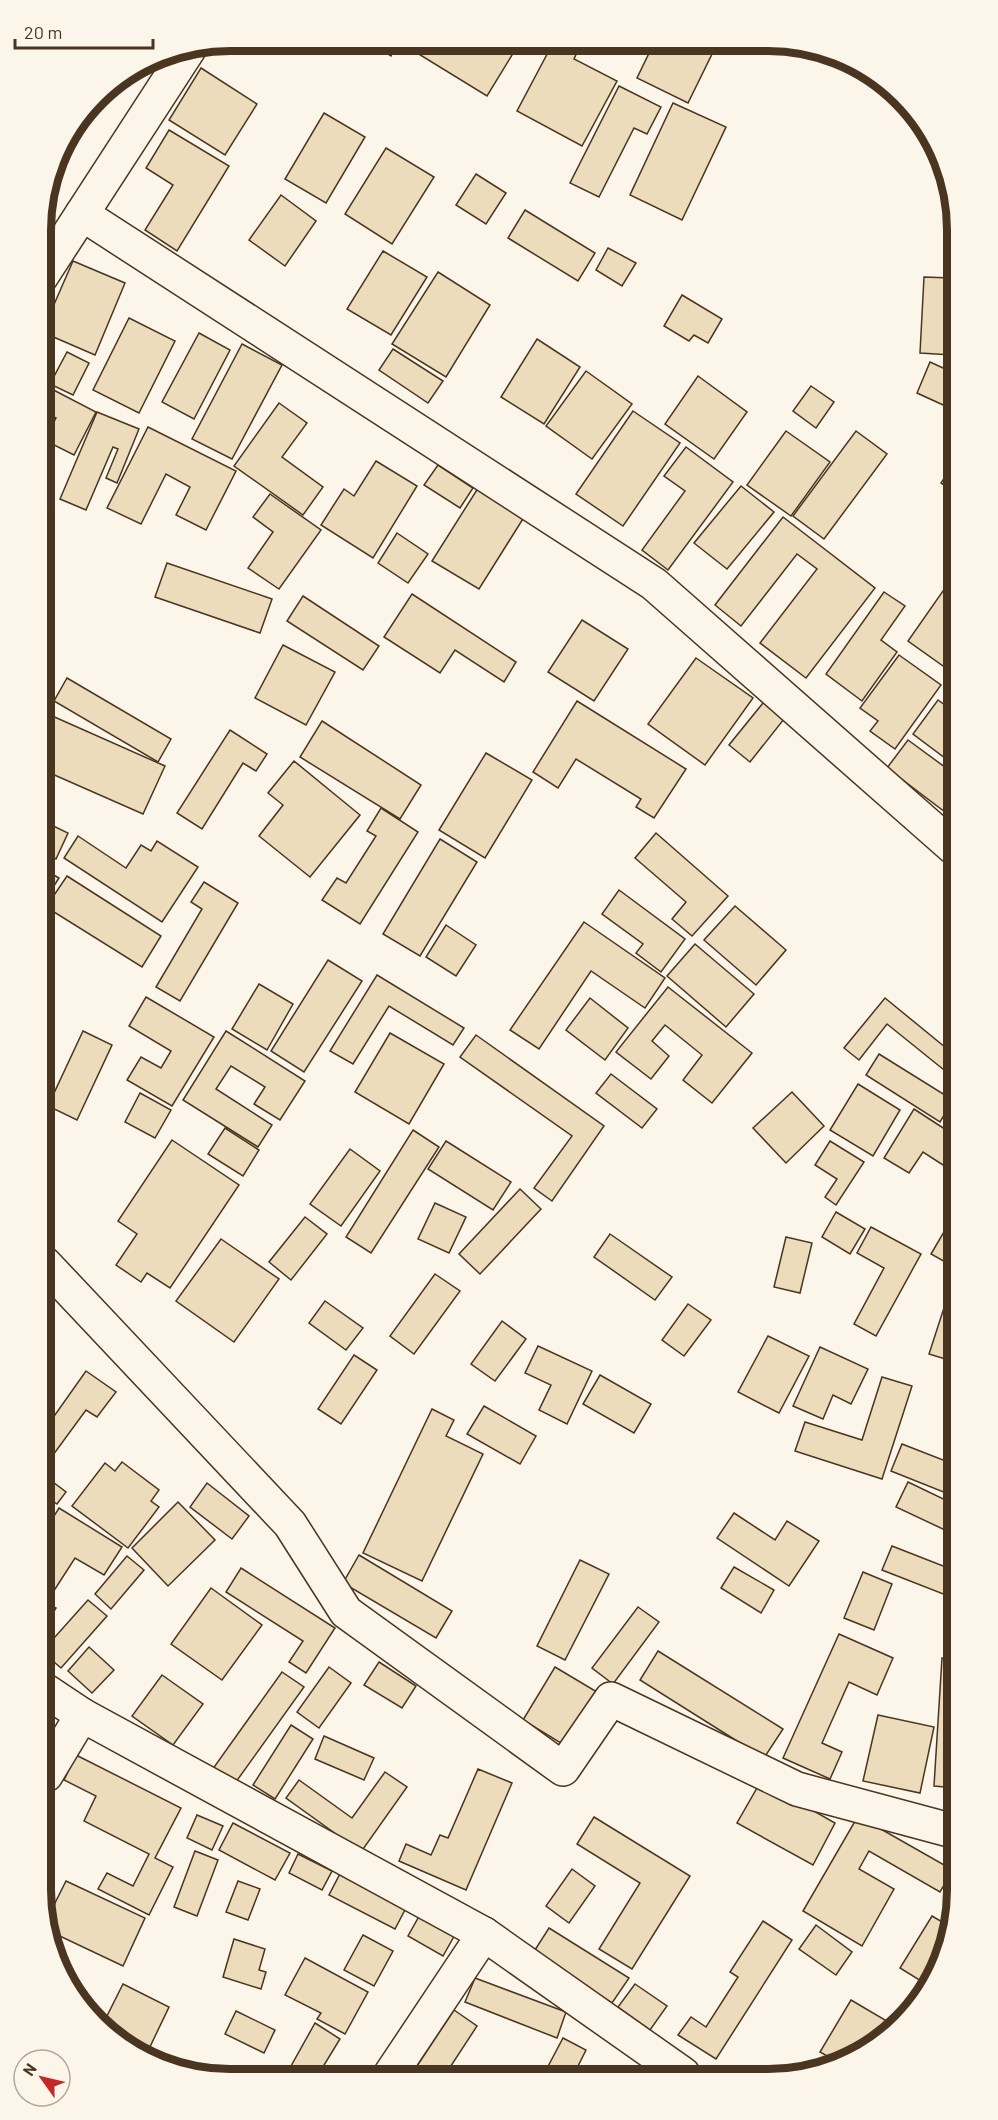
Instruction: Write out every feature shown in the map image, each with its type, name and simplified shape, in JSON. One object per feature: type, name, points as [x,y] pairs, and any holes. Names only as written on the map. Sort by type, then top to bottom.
[{"type":"street","points":[[51,262],[183,58]]},
{"type":"street","points":[[82,214],[654,584],[947,842]]},
{"type":"street","points":[[51,1270],[290,1524],[345,1612],[563,1769],[611,1699],[797,1789],[947,1829]]},
{"type":"street","points":[[51,1694],[82,1714],[484,1934],[676,2069]]},
{"type":"street","points":[[51,1766],[82,1714]]},
{"type":"street","points":[[394,2069],[484,1934]]},
{"type":"building","points":[[383,51],[394,51],[391,56]]},
{"type":"building","points":[[418,51],[514,51],[487,96],[417,53]]},
{"type":"building","points":[[549,51],[578,51],[574,59],[617,81],[582,146],[517,111]]},
{"type":"building","points":[[650,51],[713,52],[688,103],[637,78]]},
{"type":"building","points":[[201,68],[257,104],[225,155],[169,120]]},
{"type":"building","points":[[619,86],[661,107],[647,134],[634,128],[599,197],[570,183]]},
{"type":"building","points":[[673,103],[726,127],[682,220],[630,195]]},
{"type":"building","points":[[324,113],[365,137],[326,203],[285,179]]},
{"type":"building","points":[[169,130],[229,166],[177,251],[145,230],[173,185],[146,168]]},
{"type":"building","points":[[386,148],[434,177],[392,244],[345,214]]},
{"type":"building","points":[[476,174],[506,193],[486,224],[456,205]]},
{"type":"building","points":[[281,195],[316,221],[285,266],[249,240]]},
{"type":"building","points":[[525,210],[595,253],[578,281],[508,238]]},
{"type":"building","points":[[608,248],[636,263],[622,286],[596,270]]},
{"type":"building","points":[[383,251],[427,277],[391,335],[347,309]]},
{"type":"building","points":[[73,261],[125,283],[95,355],[51,336],[51,311]]},
{"type":"building","points":[[438,272],[490,305],[446,377],[392,344]]},
{"type":"building","points":[[924,277],[947,278],[947,355],[920,353]]},
{"type":"building","points":[[682,295],[722,319],[708,343],[694,335],[689,341],[664,326]]},
{"type":"building","points":[[129,318],[175,341],[139,413],[93,390]]},
{"type":"building","points":[[199,333],[230,350],[194,419],[162,402]]},
{"type":"building","points":[[537,339],[580,367],[544,424],[501,397]]},
{"type":"building","points":[[242,344],[282,365],[232,459],[192,439]]},
{"type":"building","points":[[393,349],[443,381],[428,403],[379,370]]},
{"type":"building","points":[[67,352],[89,363],[73,395],[51,384]]},
{"type":"building","points":[[930,362],[947,370],[947,407],[917,393]]},
{"type":"building","points":[[586,371],[632,404],[592,459],[546,426]]},
{"type":"building","points":[[698,376],[747,412],[714,459],[665,424]]},
{"type":"building","points":[[811,386],[834,402],[816,428],[793,411]]},
{"type":"building","points":[[51,389],[96,412],[74,455],[51,444],[51,427],[56,418],[51,415]]},
{"type":"building","points":[[279,403],[307,423],[282,457],[323,487],[303,515],[234,466]]},
{"type":"building","points":[[633,411],[680,443],[623,526],[576,494]]},
{"type":"building","points":[[97,412],[139,429],[117,483],[106,478],[118,449],[113,447],[86,510],[60,499]]},
{"type":"building","points":[[148,427],[236,471],[206,530],[176,515],[190,487],[166,474],[141,524],[107,508]]},
{"type":"building","points":[[786,431],[830,462],[791,516],[747,485]]},
{"type":"building","points":[[856,431],[887,454],[824,539],[793,516]]},
{"type":"building","points":[[686,447],[733,482],[668,570],[642,550],[685,491],[664,476]]},
{"type":"building","points":[[376,461],[417,486],[373,558],[321,525],[344,489],[354,496]]},
{"type":"building","points":[[438,465],[473,488],[460,508],[424,485]]},
{"type":"building","points":[[947,474],[947,487],[941,483]]},
{"type":"building","points":[[480,485],[526,514],[479,589],[432,561]]},
{"type":"building","points":[[741,486],[774,512],[727,569],[694,543]]},
{"type":"building","points":[[270,494],[321,530],[279,589],[248,568],[273,532],[253,517]]},
{"type":"building","points":[[783,517],[875,588],[806,678],[760,643],[817,569],[797,554],[741,626],[715,605]]},
{"type":"building","points":[[397,533],[428,554],[408,583],[378,563]]},
{"type":"building","points":[[167,563],[272,599],[260,633],[155,597]]},
{"type":"building","points":[[947,585],[947,669],[908,641]]},
{"type":"building","points":[[884,592],[905,606],[881,640],[897,652],[862,701],[826,674]]},
{"type":"building","points":[[412,594],[516,662],[504,682],[455,650],[440,673],[384,637]]},
{"type":"building","points":[[303,596],[379,646],[363,670],[287,621]]},
{"type":"building","points":[[582,620],[628,649],[594,701],[548,672]]},
{"type":"building","points":[[283,645],[335,672],[306,725],[255,698]]},
{"type":"building","points":[[899,655],[941,685],[895,749],[870,731],[878,721],[860,708]]},
{"type":"building","points":[[696,658],[753,698],[705,765],[648,724]]},
{"type":"building","points":[[67,678],[171,739],[158,762],[54,701]]},
{"type":"building","points":[[767,698],[788,714],[750,762],[729,745]]},
{"type":"building","points":[[938,700],[947,707],[947,760],[913,734]]},
{"type":"building","points":[[577,701],[686,769],[654,818],[636,807],[641,799],[576,759],[558,788],[533,772]]},
{"type":"building","points":[[51,715],[165,766],[143,814],[51,774]]},
{"type":"building","points":[[322,721],[421,785],[400,819],[300,757]]},
{"type":"building","points":[[230,730],[267,754],[256,771],[243,763],[202,829],[177,813]]},
{"type":"building","points":[[908,740],[947,769],[947,813],[887,768]]},
{"type":"building","points":[[486,753],[532,780],[485,858],[439,830]]},
{"type":"building","points":[[294,761],[360,815],[310,877],[259,836],[283,805],[268,793]]},
{"type":"building","points":[[381,808],[418,832],[360,924],[322,900],[337,878],[346,883],[376,836],[367,831]]},
{"type":"building","points":[[51,825],[68,833],[56,859],[51,856]]},
{"type":"building","points":[[656,833],[728,896],[692,936],[672,919],[686,902],[635,858]]},
{"type":"building","points":[[78,836],[126,868],[141,845],[151,851],[157,841],[198,867],[162,922],[64,858]]},
{"type":"building","points":[[440,839],[477,862],[420,956],[383,934]]},
{"type":"building","points":[[51,874],[59,878],[51,890]]},
{"type":"building","points":[[67,876],[161,936],[142,967],[51,910],[51,900]]},
{"type":"building","points":[[204,882],[238,903],[180,1001],[156,987],[202,909],[191,902]]},
{"type":"building","points":[[619,890],[685,939],[661,972],[636,953],[643,944],[602,914]]},
{"type":"building","points":[[735,906],[786,950],[756,985],[704,940]]},
{"type":"building","points":[[584,922],[665,978],[645,1008],[591,971],[539,1049],[510,1030]]},
{"type":"building","points":[[446,925],[476,945],[456,976],[426,957]]},
{"type":"building","points":[[695,944],[754,994],[726,1027],[667,976]]},
{"type":"building","points":[[328,960],[362,981],[304,1072],[271,1051]]},
{"type":"building","points":[[377,975],[464,1028],[453,1045],[389,1006],[353,1064],[330,1051]]},
{"type":"building","points":[[259,984],[293,1004],[267,1050],[232,1029]]},
{"type":"building","points":[[668,987],[752,1053],[712,1103],[683,1080],[702,1055],[665,1025],[652,1041],[669,1056],[651,1079],[616,1052]]},
{"type":"building","points":[[146,997],[214,1037],[172,1106],[127,1080],[141,1057],[161,1068],[171,1051],[129,1026]]},
{"type":"building","points":[[590,998],[628,1028],[605,1060],[566,1030]]},
{"type":"building","points":[[885,998],[947,1049],[947,1072],[887,1024],[859,1060],[844,1048]]},
{"type":"building","points":[[83,1031],[112,1045],[77,1120],[51,1107],[51,1100]]},
{"type":"building","points":[[226,1031],[305,1081],[280,1120],[254,1104],[265,1087],[231,1066],[216,1089],[272,1125],[258,1147],[183,1100]]},
{"type":"building","points":[[390,1033],[444,1064],[409,1124],[355,1092]]},
{"type":"building","points":[[476,1035],[604,1126],[552,1201],[534,1188],[572,1136],[460,1057]]},
{"type":"building","points":[[879,1054],[947,1096],[947,1110],[940,1122],[866,1075]]},
{"type":"building","points":[[611,1074],[657,1109],[642,1128],[596,1093]]},
{"type":"building","points":[[858,1084],[900,1110],[873,1156],[830,1130]]},
{"type":"building","points":[[792,1092],[824,1126],[786,1163],[753,1128]]},
{"type":"building","points":[[140,1093],[171,1110],[155,1138],[125,1122]]},
{"type":"building","points":[[914,1109],[947,1130],[947,1167],[923,1152],[909,1173],[884,1158]]},
{"type":"building","points":[[225,1128],[259,1150],[243,1176],[208,1154]]},
{"type":"building","points":[[413,1130],[439,1147],[371,1253],[346,1237]]},
{"type":"building","points":[[172,1140],[239,1185],[170,1288],[147,1273],[141,1282],[116,1265],[137,1234],[118,1221]]},
{"type":"building","points":[[446,1141],[511,1182],[493,1210],[428,1169]]},
{"type":"building","points":[[830,1141],[864,1162],[836,1205],[825,1197],[837,1179],[815,1165]]},
{"type":"building","points":[[350,1149],[380,1171],[341,1226],[310,1204]]},
{"type":"building","points":[[520,1189],[541,1209],[480,1274],[459,1254]]},
{"type":"building","points":[[435,1203],[466,1217],[449,1253],[418,1239]]},
{"type":"building","points":[[836,1212],[865,1229],[850,1254],[822,1237]]},
{"type":"building","points":[[305,1217],[327,1234],[291,1280],[269,1262]]},
{"type":"building","points":[[871,1227],[921,1254],[876,1336],[854,1324],[884,1268],[857,1253]]},
{"type":"building","points":[[947,1227],[947,1263],[931,1254]]},
{"type":"building","points":[[610,1234],[672,1277],[655,1300],[594,1257]]},
{"type":"building","points":[[786,1237],[812,1243],[800,1293],[774,1287]]},
{"type":"building","points":[[221,1239],[279,1279],[234,1342],[176,1301]]},
{"type":"building","points":[[435,1274],[460,1291],[414,1354],[390,1336]]},
{"type":"building","points":[[947,1299],[947,1360],[929,1354]]},
{"type":"building","points":[[325,1301],[363,1328],[346,1350],[309,1323]]},
{"type":"building","points":[[688,1304],[711,1320],[684,1356],[662,1340]]},
{"type":"building","points":[[502,1321],[526,1339],[495,1381],[471,1364]]},
{"type":"building","points":[[768,1336],[809,1356],[779,1413],[738,1392]]},
{"type":"building","points":[[538,1346],[592,1371],[567,1424],[539,1410],[551,1385],[525,1373]]},
{"type":"building","points":[[820,1347],[868,1369],[851,1404],[833,1395],[823,1419],[793,1406]]},
{"type":"building","points":[[354,1355],[377,1370],[341,1424],[318,1409]]},
{"type":"building","points":[[86,1371],[116,1392],[97,1417],[86,1410],[51,1458],[51,1421]]},
{"type":"building","points":[[600,1375],[651,1404],[634,1433],[583,1404]]},
{"type":"building","points":[[882,1377],[912,1386],[882,1479],[795,1451],[805,1422],[862,1440]]},
{"type":"building","points":[[484,1406],[536,1436],[520,1464],[467,1434]]},
{"type":"building","points":[[432,1409],[454,1420],[446,1436],[483,1454],[422,1581],[363,1553]]},
{"type":"building","points":[[902,1444],[947,1462],[947,1493],[891,1471]]},
{"type":"building","points":[[122,1462],[159,1490],[151,1501],[159,1507],[128,1548],[72,1506],[105,1463],[115,1471]]},
{"type":"building","points":[[51,1481],[66,1492],[57,1504],[51,1500]]},
{"type":"building","points":[[908,1482],[947,1501],[947,1525],[945,1530],[896,1507]]},
{"type":"building","points":[[207,1483],[249,1516],[232,1539],[190,1507]]},
{"type":"building","points":[[178,1502],[215,1540],[168,1586],[132,1548]]},
{"type":"building","points":[[59,1508],[122,1547],[104,1575],[75,1558],[51,1595],[51,1521]]},
{"type":"building","points":[[734,1513],[775,1540],[787,1521],[819,1541],[789,1586],[717,1538]]},
{"type":"building","points":[[892,1546],[947,1567],[947,1595],[882,1570]]},
{"type":"building","points":[[359,1555],[452,1611],[436,1638],[343,1583]]},
{"type":"building","points":[[127,1556],[144,1570],[111,1609],[95,1594]]},
{"type":"building","points":[[580,1560],[609,1574],[565,1660],[537,1646]]},
{"type":"building","points":[[734,1567],[774,1590],[761,1613],[721,1588]]},
{"type":"building","points":[[241,1568],[335,1628],[306,1673],[289,1662],[303,1641],[226,1592]]},
{"type":"building","points":[[863,1572],[892,1584],[874,1630],[844,1618]]},
{"type":"building","points":[[211,1588],[262,1625],[222,1680],[171,1644]]},
{"type":"building","points":[[88,1600],[107,1616],[61,1668],[51,1659],[51,1641]]},
{"type":"building","points":[[51,1606],[56,1608],[51,1616]]},
{"type":"building","points":[[638,1607],[659,1622],[613,1684],[592,1668]]},
{"type":"building","points":[[839,1634],[893,1658],[877,1695],[849,1682],[822,1743],[842,1752],[830,1779],[783,1758]]},
{"type":"building","points":[[89,1647],[114,1670],[92,1693],[68,1671]]},
{"type":"building","points":[[658,1651],[783,1729],[764,1758],[640,1680]]},
{"type":"building","points":[[942,1658],[947,1658],[947,1787],[934,1786]]},
{"type":"building","points":[[379,1662],[416,1686],[402,1708],[364,1685]]},
{"type":"building","points":[[329,1667],[351,1683],[319,1728],[297,1712]]},
{"type":"building","points":[[555,1667],[597,1692],[564,1745],[523,1720]]},
{"type":"building","points":[[282,1672],[304,1687],[233,1786],[212,1770]]},
{"type":"building","points":[[162,1675],[203,1704],[173,1745],[132,1716]]},
{"type":"building","points":[[878,1715],[934,1727],[920,1793],[863,1781]]},
{"type":"building","points":[[291,1725],[313,1739],[275,1799],[253,1785]]},
{"type":"building","points":[[324,1736],[374,1758],[364,1780],[315,1759]]},
{"type":"building","points":[[76,1755],[181,1808],[155,1858],[173,1867],[149,1915],[98,1889],[107,1873],[133,1886],[149,1854],[84,1821],[96,1796],[64,1780]]},
{"type":"building","points":[[478,1769],[512,1783],[466,1890],[399,1861],[406,1844],[431,1855],[440,1835],[448,1838]]},
{"type":"building","points":[[385,1772],[407,1787],[361,1852],[286,1798],[299,1780],[352,1818]]},
{"type":"building","points":[[761,1781],[835,1823],[813,1865],[737,1823]]},
{"type":"building","points":[[197,1815],[223,1826],[212,1850],[187,1838]]},
{"type":"building","points":[[858,1816],[947,1867],[947,1880],[940,1892],[869,1851],[859,1869],[894,1889],[862,1946],[803,1911]]},
{"type":"building","points":[[594,1817],[690,1876],[632,1969],[599,1949],[640,1883],[577,1844]]},
{"type":"building","points":[[233,1823],[290,1853],[275,1880],[219,1850]]},
{"type":"building","points":[[195,1851],[218,1860],[197,1916],[174,1907]]},
{"type":"building","points":[[298,1854],[332,1871],[322,1890],[289,1873]]},
{"type":"building","points":[[343,1868],[409,1902],[395,1929],[329,1895]]},
{"type":"building","points":[[572,1869],[595,1886],[569,1923],[546,1906]]},
{"type":"building","points":[[66,1881],[145,1918],[123,1966],[57,1935],[53,1908]]},
{"type":"building","points":[[238,1881],[260,1889],[248,1920],[226,1912]]},
{"type":"building","points":[[422,1911],[457,1931],[443,1956],[408,1936]]},
{"type":"building","points":[[932,1916],[944,1923],[929,1969],[922,1981],[900,1968]]},
{"type":"building","points":[[763,1921],[792,1940],[716,2059],[678,2035],[691,2017],[706,2027],[738,1977],[730,1972]]},
{"type":"building","points":[[816,1925],[852,1952],[836,1975],[799,1949]]},
{"type":"building","points":[[549,1928],[629,1978],[612,2003],[533,1953]]},
{"type":"building","points":[[363,1935],[393,1951],[374,1986],[344,1970]]},
{"type":"building","points":[[234,1939],[265,1949],[259,1970],[266,1972],[261,1989],[223,1977]]},
{"type":"building","points":[[305,1958],[368,1992],[345,2034],[317,2019],[321,2013],[285,1995]]},
{"type":"building","points":[[475,1978],[566,2012],[557,2038],[465,2002]]},
{"type":"building","points":[[123,1984],[169,2007],[149,2050],[106,2019]]},
{"type":"building","points":[[635,1984],[667,2006],[650,2030],[618,2007]]},
{"type":"building","points":[[851,2000],[889,2022],[857,2045],[836,2055],[829,2057],[820,2052]]},
{"type":"building","points":[[454,2010],[477,2026],[449,2069],[415,2069]]},
{"type":"building","points":[[236,2011],[275,2030],[264,2053],[225,2034]]},
{"type":"building","points":[[315,2023],[340,2039],[322,2069],[289,2069]]},
{"type":"building","points":[[563,2038],[586,2050],[576,2069],[547,2069]]}]
